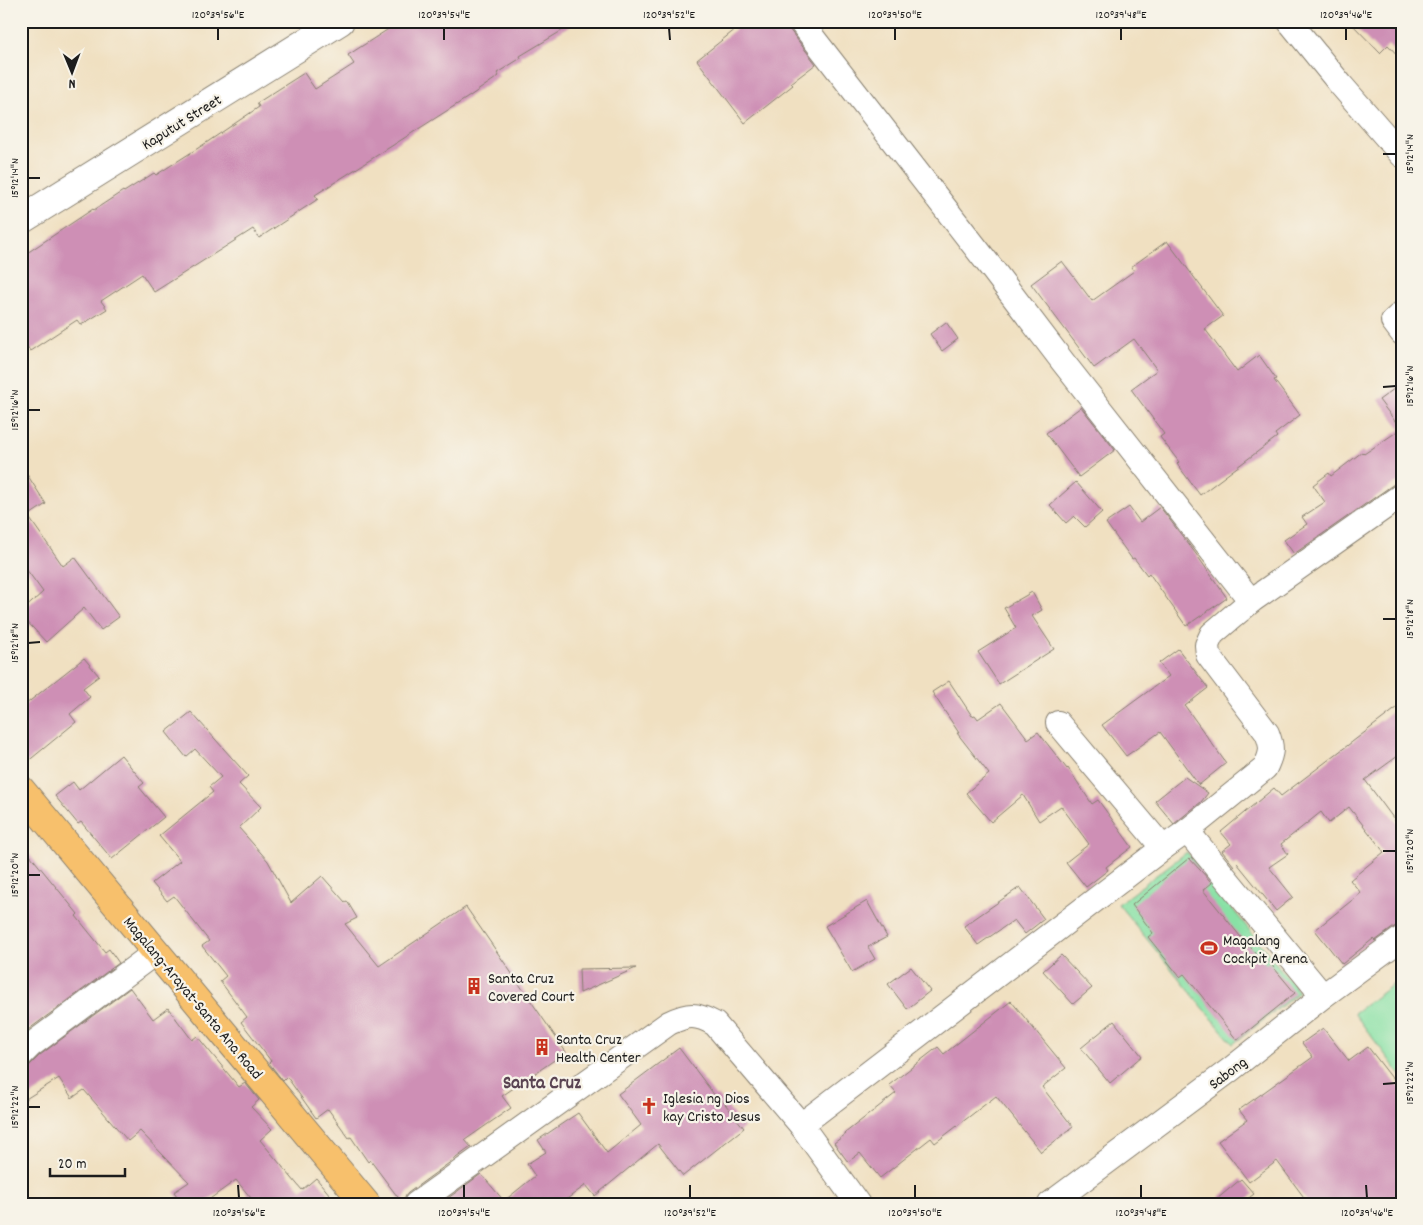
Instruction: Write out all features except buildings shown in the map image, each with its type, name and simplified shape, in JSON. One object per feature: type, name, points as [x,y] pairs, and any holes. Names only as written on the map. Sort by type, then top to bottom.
[{"type":"main road","name":"Magalang-Arayat-Santa Ana Road","points":[[21,790],[366,1204]]},
{"type":"street","name":"Kaputut Street","points":[[21,220],[340,21]]},
{"type":"street","points":[[800,21],[1063,362],[1251,601]]},
{"type":"street","points":[[1289,21],[1340,85],[1402,156]]},
{"type":"street","points":[[1402,314],[1393,321],[1402,334]]},
{"type":"street","points":[[801,1125],[1187,831],[1265,768],[1272,746],[1267,732],[1208,655],[1207,644],[1212,634],[1251,601],[1402,495]]},
{"type":"street","points":[[1058,723],[1163,848]]},
{"type":"street","points":[[1187,831],[1323,996]]},
{"type":"street","name":"Sabong","points":[[1050,1204],[1230,1070],[1323,996],[1402,938]]},
{"type":"street","points":[[21,1055],[31,1045],[156,952]]},
{"type":"street","points":[[416,1204],[669,1023],[685,1016],[703,1018],[714,1024],[801,1125],[858,1204]]},
{"type":"green space","name":"Magalang Cockpit Arena","points":[[1187,852],[1299,992],[1233,1044],[1118,904]]},
{"type":"green space","points":[[1402,978],[1402,1077],[1354,1013]]},
{"type":"place","name":"Magalang Cockpit Arena","points":[[1209,948]]},
{"type":"place","name":"Santa Cruz Covered Court","points":[[474,986]]},
{"type":"place","name":"Santa Cruz Health Center","points":[[542,1047]]},
{"type":"place","name":"Iglesia ng Dios kay Cristo Jesus","points":[[649,1106]]},
{"type":"district","name":"Santa Cruz","points":[[542,1081]]}]
